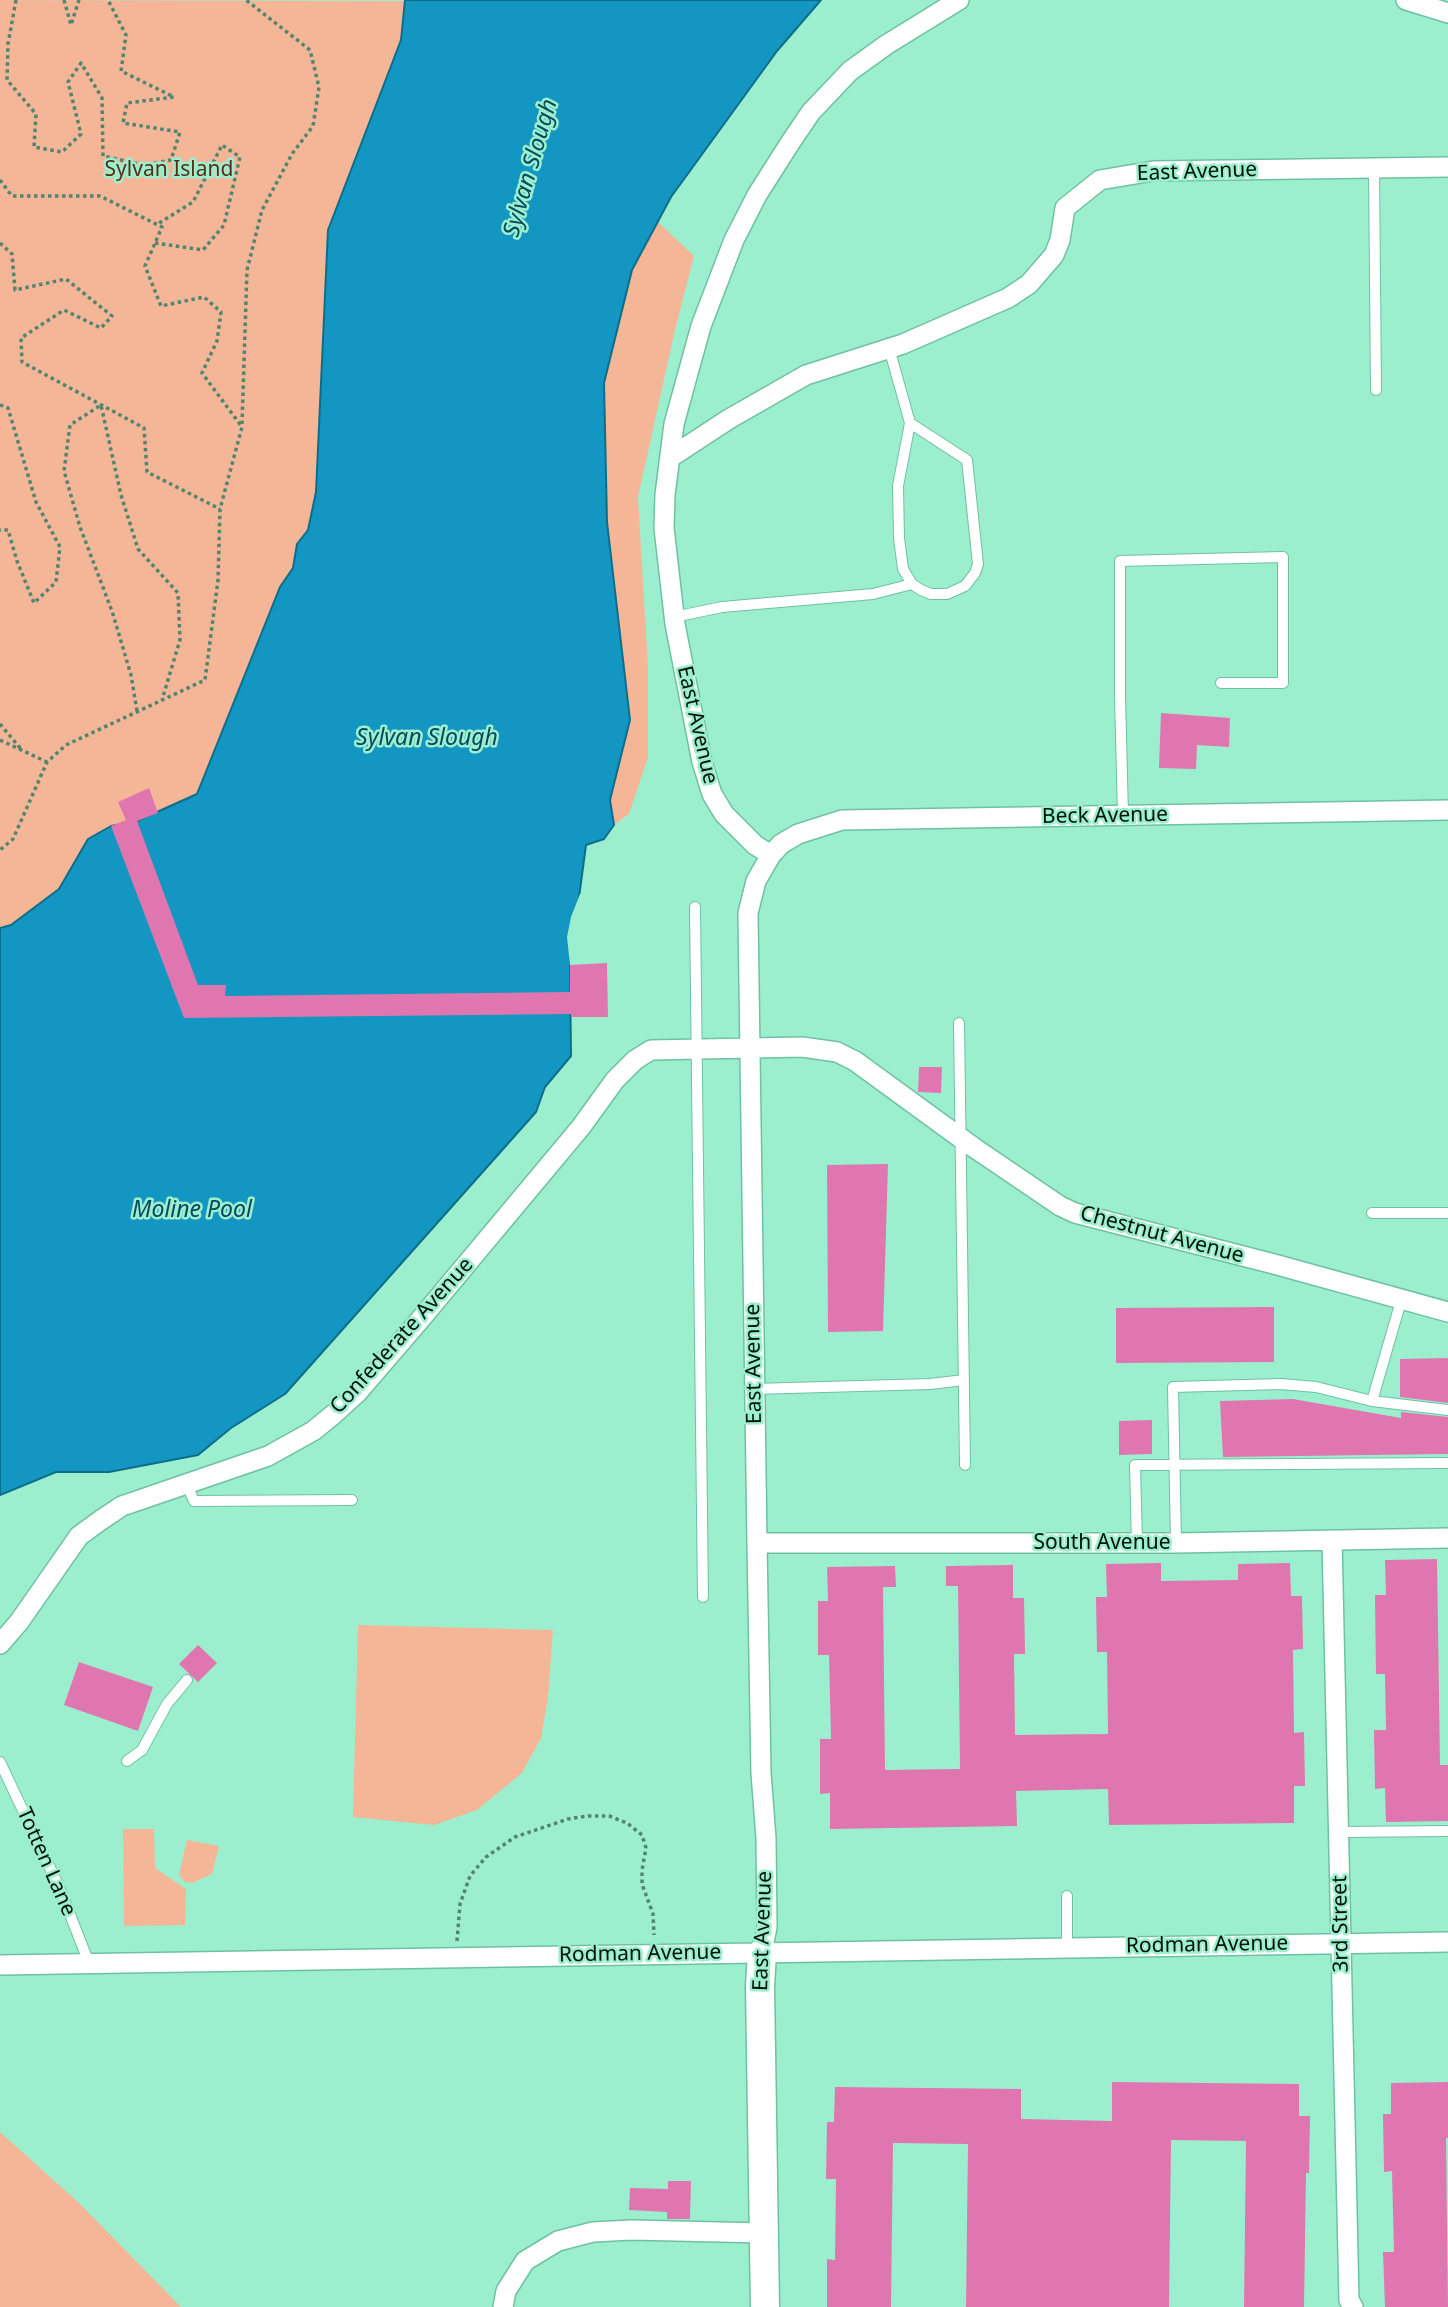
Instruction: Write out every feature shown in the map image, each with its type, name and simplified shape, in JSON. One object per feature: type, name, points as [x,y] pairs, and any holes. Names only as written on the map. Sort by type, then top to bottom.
[{"type":"street","name":"East Avenue","points":[[765,2307],[760,1986],[766,1927],[766,1851],[761,1773],[748,913],[756,881],[771,855],[755,845],[724,814],[712,794],[702,762],[674,617],[664,528],[665,495],[674,424],[701,326],[734,240],[757,195],[811,112],[850,71],[886,45],[959,0]]},
{"type":"street","points":[[1406,0],[1448,13]]},
{"type":"street","name":"East Avenue","points":[[671,457],[729,419],[806,375],[889,348],[1008,298],[1029,284],[1054,255],[1060,240],[1065,208],[1100,180],[1153,171],[1448,167]]},
{"type":"street","name":"Beck Avenue","points":[[771,855],[781,844],[798,834],[842,820],[1448,810]]},
{"type":"street","name":"Chestnut Avenue","points":[[750,1049],[802,1047],[837,1052],[855,1061],[960,1137],[1060,1206],[1075,1213],[1448,1312]]},
{"type":"street","name":"Confederate Avenue","points":[[0,1644],[19,1622],[79,1536],[122,1506],[268,1456],[313,1431],[357,1393],[581,1127],[615,1080],[635,1060],[651,1050],[750,1049]]},
{"type":"street","name":"South Avenue","points":[[757,1543],[1175,1543],[1448,1538]]},
{"type":"street","name":"3rd Street","points":[[1332,1540],[1349,2300],[1353,2307]]},
{"type":"street","name":"Rodman Avenue","points":[[0,1965],[1448,1942]]},
{"type":"street","points":[[503,2307],[506,2291],[525,2261],[558,2241],[593,2232],[631,2230],[764,2233]]},
{"type":"lane","points":[[1374,168],[1376,390]]},
{"type":"lane","points":[[889,348],[910,423],[898,486],[902,569],[912,584],[932,594],[953,593],[965,586],[978,564],[967,460],[910,423]]},
{"type":"lane","points":[[1123,816],[1120,561],[1283,557],[1283,683],[1221,682]]},
{"type":"lane","points":[[674,617],[722,607],[873,594],[912,584]]},
{"type":"lane","points":[[695,907],[699,1048],[703,1597]]},
{"type":"lane","points":[[959,1023],[965,1465]]},
{"type":"lane","points":[[1372,1213],[1448,1213]]},
{"type":"lane","points":[[1372,1401],[1401,1301]]},
{"type":"lane","points":[[754,1389],[930,1384],[964,1380]]},
{"type":"lane","points":[[1175,1543],[1173,1387],[1281,1384],[1316,1387],[1372,1401],[1448,1410]]},
{"type":"lane","points":[[1137,1543],[1135,1465],[1448,1463]]},
{"type":"lane","points":[[187,1485],[194,1501],[352,1500]]},
{"type":"lane","points":[[127,1761],[142,1750],[167,1704],[187,1680]]},
{"type":"lane","name":"Totten Lane","points":[[0,1762],[60,1889],[89,1963]]},
{"type":"lane","points":[[1339,1832],[1448,1831]]},
{"type":"lane","points":[[1066,1896],[1067,1947]]},
{"type":"path","points":[[16,0],[8,44],[7,80],[36,114],[34,147],[62,152],[80,134],[68,82],[81,63],[102,98],[103,156],[144,164],[171,160],[180,132],[123,123],[127,103],[174,97],[121,72],[126,35],[108,0]]},
{"type":"path","points":[[64,0],[71,25],[79,0]]},
{"type":"path","points":[[0,850],[13,839],[47,762],[66,745],[205,680],[218,580],[220,509],[242,426],[247,270],[262,210],[292,155],[313,126],[319,87],[310,50],[246,0]]},
{"type":"path","points":[[155,243],[203,250],[224,225],[240,157],[222,145],[193,202],[156,225]]},
{"type":"path","points":[[0,180],[12,196],[100,196],[162,227],[145,266],[161,306],[204,297],[220,312],[217,341],[202,373],[242,426]]},
{"type":"path","points":[[0,243],[12,254],[15,290],[66,279],[112,316],[101,328],[64,310],[20,338],[22,362],[144,428],[147,472],[220,509]]},
{"type":"path","points":[[0,405],[8,408],[36,502],[60,547],[56,582],[34,603],[8,530],[0,530]]},
{"type":"path","points":[[101,405],[121,495],[138,549],[178,593],[180,640],[162,700]]},
{"type":"path","points":[[101,405],[70,425],[64,471],[80,527],[112,611],[131,675],[138,711]]},
{"type":"path","points":[[0,724],[22,750]]},
{"type":"path","points":[[0,740],[47,762]]},
{"type":"path","points":[[457,1957],[460,1904],[470,1876],[486,1857],[515,1837],[568,1819],[588,1816],[609,1816],[627,1823],[642,1835],[646,1848],[642,1884],[653,1914],[654,1954]]},
{"type":"green space","name":"Sylvan Island","points":[[0,0],[405,1],[401,40],[328,230],[316,492],[308,530],[297,544],[293,568],[280,587],[197,794],[88,839],[59,889],[11,925],[0,928]]},
{"type":"green space","points":[[658,222],[694,256],[638,497],[648,667],[648,757],[629,814],[614,825],[610,800],[630,720],[607,522],[604,383],[632,270]]},
{"type":"green space","points":[[358,1625],[553,1630],[548,1697],[541,1738],[522,1773],[477,1810],[434,1825],[353,1817]]},
{"type":"green space","points":[[123,1829],[154,1829],[155,1868],[186,1889],[185,1925],[124,1926]]},
{"type":"green space","points":[[187,1840],[219,1846],[212,1874],[192,1883],[185,1882],[179,1875]]},
{"type":"green space","points":[[0,2132],[79,2203],[181,2307],[0,2307]]},
{"type":"water","name":"Sylvan Slough","points":[[405,0],[821,0],[777,51],[671,197],[632,270],[604,383],[607,522],[630,720],[610,800],[614,825],[604,839],[586,845],[570,965],[571,1056],[545,1087],[536,1112],[285,1394],[231,1428],[198,1455],[109,1472],[56,1472],[0,1495],[0,928],[11,925],[59,889],[88,839],[111,826],[137,821],[197,794],[280,587],[293,568],[297,544],[308,530],[316,492],[328,230],[401,40]]},
{"type":"pier","points":[[583,893],[574,965],[570,965],[567,937],[571,917],[580,894]]},
{"type":"building","points":[[1161,713],[1230,718],[1229,747],[1197,745],[1196,769],[1159,768]]},
{"type":"building","points":[[149,788],[158,813],[137,821],[198,985],[226,985],[225,996],[570,992],[570,965],[607,963],[608,1017],[571,1017],[571,1014],[184,1018],[111,826],[126,820],[118,802]]},
{"type":"building","points":[[919,1067],[942,1067],[941,1093],[918,1092]]},
{"type":"building","points":[[888,1164],[883,1331],[828,1332],[827,1165]]},
{"type":"building","points":[[1274,1307],[1274,1362],[1116,1363],[1116,1308]]},
{"type":"building","points":[[1448,1358],[1448,1403],[1400,1397],[1400,1359]]},
{"type":"building","points":[[1293,1399],[1401,1418],[1401,1412],[1448,1417],[1448,1454],[1223,1457],[1220,1401]]},
{"type":"building","points":[[1152,1420],[1152,1454],[1119,1455],[1119,1421]]},
{"type":"building","points":[[1437,1559],[1440,1765],[1448,1765],[1448,1821],[1386,1822],[1385,1788],[1375,1789],[1374,1730],[1386,1730],[1385,1674],[1376,1674],[1375,1595],[1386,1595],[1385,1560]]},
{"type":"building","points":[[1161,1563],[1161,1581],[1238,1580],[1238,1564],[1290,1563],[1291,1596],[1302,1596],[1303,1649],[1293,1650],[1294,1733],[1304,1732],[1305,1786],[1294,1786],[1294,1823],[1109,1825],[1108,1789],[1016,1791],[1017,1826],[830,1829],[830,1793],[820,1794],[820,1739],[831,1739],[829,1655],[818,1655],[818,1601],[828,1601],[827,1567],[895,1566],[896,1587],[883,1587],[885,1770],[960,1769],[958,1586],[946,1586],[946,1566],[1013,1565],[1013,1598],[1024,1598],[1025,1654],[1014,1654],[1015,1735],[1108,1734],[1107,1652],[1097,1652],[1096,1597],[1107,1597],[1106,1564]]},
{"type":"building","points":[[198,1645],[217,1663],[198,1682],[179,1664]]},
{"type":"building","points":[[79,1662],[153,1687],[138,1731],[64,1705]]},
{"type":"building","points":[[1112,2082],[1299,2084],[1299,2116],[1310,2116],[1309,2173],[1306,2173],[1304,2307],[1244,2307],[1246,2141],[1171,2140],[1169,2307],[966,2307],[968,2144],[893,2143],[891,2307],[827,2307],[827,2259],[835,2260],[836,2179],[826,2179],[827,2122],[834,2122],[835,2087],[1021,2089],[1021,2119],[1112,2121]]},
{"type":"building","points":[[1448,2082],[1448,2307],[1385,2307],[1383,2252],[1394,2252],[1392,2171],[1384,2172],[1383,2114],[1391,2114],[1391,2083]]},
{"type":"building","points":[[668,2181],[691,2181],[690,2219],[667,2219],[667,2212],[629,2210],[630,2188],[668,2189]]},
{"type":"water label","name":"Moline Pool","points":[[192,1210]]}]
